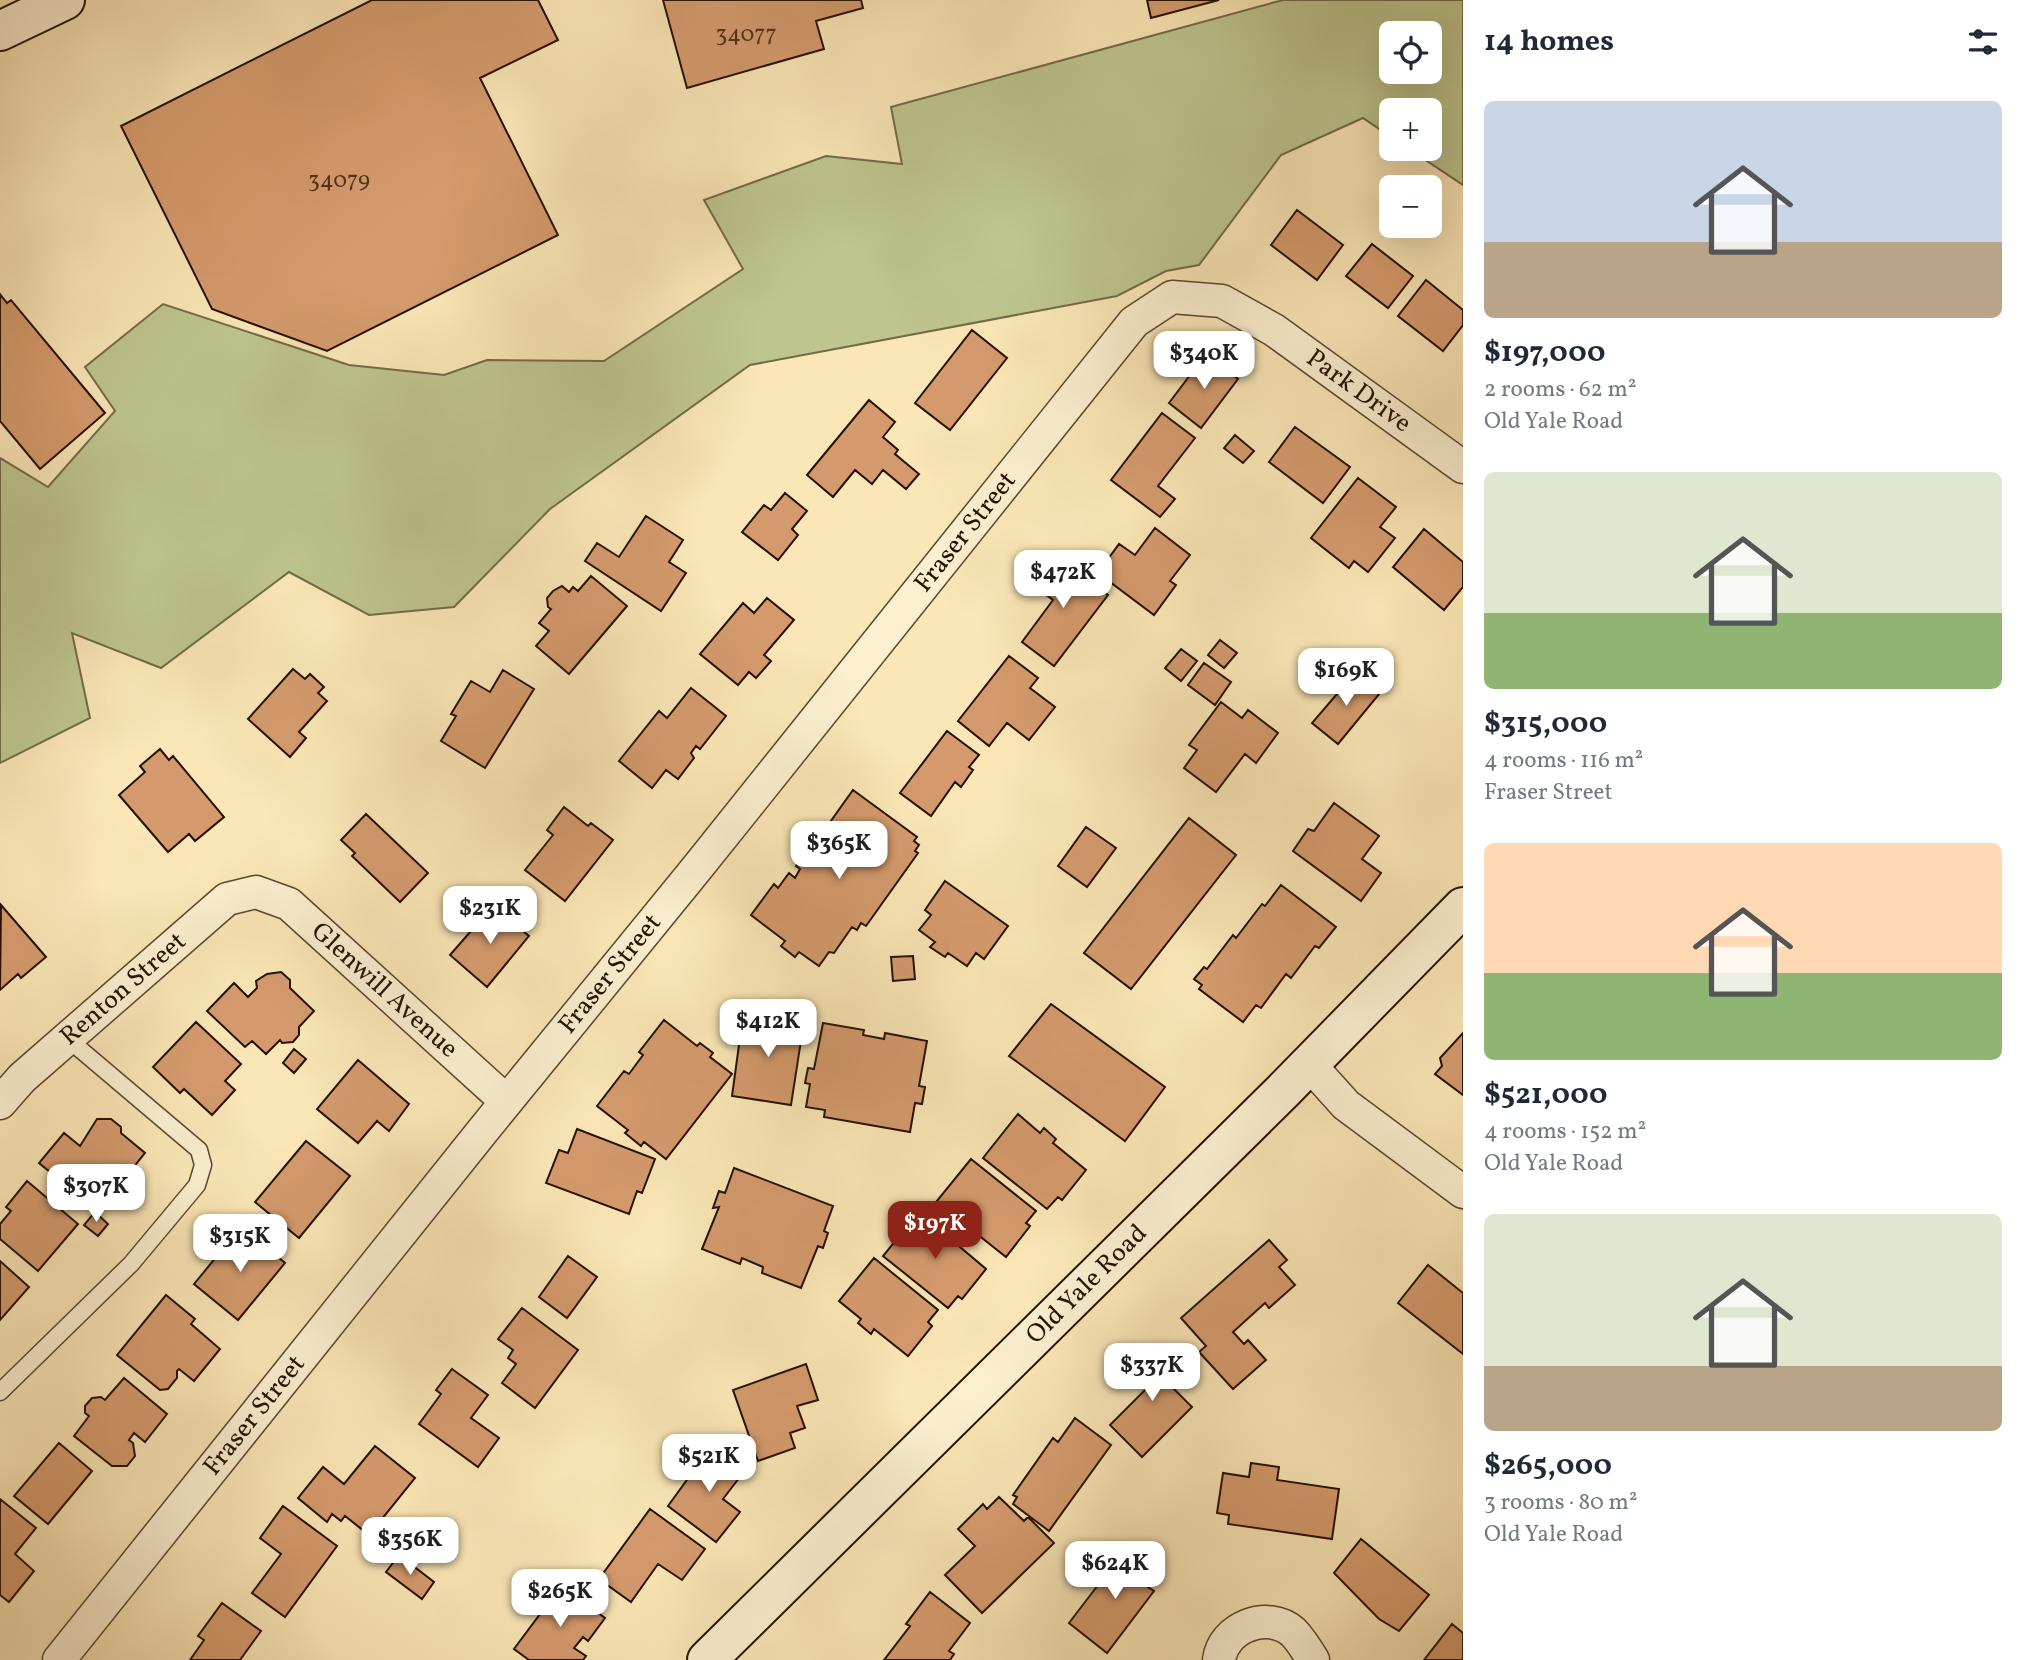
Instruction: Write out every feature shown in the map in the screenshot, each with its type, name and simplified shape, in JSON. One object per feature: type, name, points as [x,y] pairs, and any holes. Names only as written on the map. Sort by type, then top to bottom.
[{"type":"main road","points":[[0,31],[65,0]]},
{"type":"main road","name":"Old Yale Road","points":[[707,1660],[1310,1064],[1463,907]]},
{"type":"street","name":"Park Drive","points":[[1172,297],[1222,301],[1274,330],[1463,467]]},
{"type":"street","name":"Fraser Street","points":[[59,1660],[1134,322],[1172,297]]},
{"type":"street","name":"Glenwill Avenue","points":[[256,892],[289,904],[506,1101]]},
{"type":"street","name":"Renton Street","points":[[0,1103],[22,1078],[228,899],[256,892]]},
{"type":"street","points":[[1310,1064],[1346,1105],[1463,1192]]},
{"type":"street","points":[[1219,1660],[1220,1652],[1230,1635],[1254,1622],[1277,1623],[1292,1631],[1313,1660]]},
{"type":"lane","points":[[0,1392],[131,1264],[197,1185],[203,1165],[199,1150],[68,1039]]},
{"type":"green space","points":[[1283,0],[1463,0],[1463,185],[1427,161],[1442,161],[1442,98],[1379,98],[1379,129],[1363,118],[1281,155],[1199,265],[1166,271],[1117,296],[750,365],[550,509],[454,607],[369,615],[289,572],[161,668],[72,633],[90,718],[0,763],[0,458],[48,487],[115,411],[85,367],[163,304],[349,365],[444,375],[487,360],[604,361],[743,269],[704,200],[826,156],[902,164],[891,107]]},
{"type":"building","points":[[372,0],[538,0],[558,40],[480,78],[558,235],[327,351],[212,309],[121,126]]},
{"type":"building","points":[[663,0],[861,0],[863,8],[816,21],[824,49],[687,88]]},
{"type":"building","points":[[1147,0],[1219,0],[1151,18]]},
{"type":"building","points":[[1297,210],[1343,245],[1317,280],[1271,245]]},
{"type":"building","points":[[1372,244],[1413,276],[1388,308],[1346,276]]},
{"type":"building","points":[[1426,280],[1463,310],[1463,325],[1443,351],[1398,316]]},
{"type":"building","points":[[0,294],[7,303],[11,300],[105,413],[40,469],[0,421]]},
{"type":"building","points":[[972,330],[1007,358],[950,430],[915,403]]},
{"type":"building","points":[[1206,354],[1238,379],[1201,428],[1169,403]]},
{"type":"building","points":[[869,400],[895,422],[883,437],[898,450],[895,454],[919,474],[906,489],[883,470],[872,484],[855,470],[833,497],[807,475]]},
{"type":"building","points":[[1162,413],[1195,438],[1158,486],[1175,499],[1160,517],[1111,480]]},
{"type":"building","points":[[1295,427],[1350,467],[1323,503],[1269,462]]},
{"type":"building","points":[[1235,435],[1254,451],[1243,463],[1224,448]]},
{"type":"building","points":[[1358,478],[1396,507],[1380,527],[1395,538],[1368,572],[1354,561],[1349,568],[1311,538]]},
{"type":"building","points":[[785,493],[807,511],[792,529],[798,535],[778,560],[742,532],[764,505],[771,510]]},
{"type":"building","points":[[646,516],[683,540],[669,562],[686,573],[661,611],[585,561],[597,543],[619,557]]},
{"type":"building","points":[[1155,528],[1190,555],[1170,581],[1176,585],[1154,615],[1098,573],[1119,544],[1135,555]]},
{"type":"building","points":[[1424,529],[1463,562],[1463,587],[1444,610],[1393,567]]},
{"type":"building","points":[[1055,555],[1108,595],[1054,666],[1022,642],[1053,600],[1033,585]]},
{"type":"building","points":[[591,576],[627,606],[569,674],[536,646],[549,631],[539,623],[551,609],[548,607],[547,598],[553,591],[562,586],[569,592],[573,587],[578,591]]},
{"type":"building","points":[[767,598],[794,620],[764,655],[771,661],[756,678],[749,672],[738,685],[700,654],[743,603],[754,613]]},
{"type":"building","points":[[1220,640],[1237,653],[1224,668],[1208,655]]},
{"type":"building","points":[[1181,649],[1197,661],[1181,681],[1165,668]]},
{"type":"building","points":[[1009,656],[1038,678],[1030,688],[1055,707],[1029,740],[1007,723],[989,746],[958,721]]},
{"type":"building","points":[[1204,663],[1231,682],[1215,705],[1188,685]]},
{"type":"building","points":[[293,669],[305,679],[310,674],[324,687],[318,693],[327,701],[299,732],[306,738],[290,757],[248,719]]},
{"type":"building","points":[[503,670],[534,689],[485,768],[441,741],[456,716],[451,714],[471,681],[490,692]]},
{"type":"building","points":[[1355,673],[1380,693],[1338,744],[1312,723]]},
{"type":"building","points":[[691,688],[726,716],[700,749],[696,746],[691,753],[694,758],[678,779],[666,770],[652,788],[619,761],[659,711],[667,718]]},
{"type":"building","points":[[1221,702],[1242,718],[1248,710],[1278,733],[1256,763],[1245,754],[1216,792],[1184,768],[1197,750],[1189,745]]},
{"type":"building","points":[[947,731],[979,755],[969,767],[973,770],[961,787],[955,782],[931,816],[900,793]]},
{"type":"building","points":[[160,749],[169,760],[173,756],[224,817],[195,841],[189,834],[168,852],[119,795],[145,772],[140,766]]},
{"type":"building","points":[[853,790],[917,837],[914,841],[919,845],[915,851],[918,853],[866,926],[861,923],[857,930],[852,927],[834,953],[829,952],[819,966],[799,952],[795,957],[781,946],[785,941],[751,915],[774,884],[778,888],[789,873],[795,878],[800,869],[796,866],[812,844],[819,849],[833,829],[828,825]]},
{"type":"building","points":[[1334,803],[1379,836],[1362,859],[1381,873],[1361,901],[1293,851],[1308,829],[1314,831]]},
{"type":"building","points":[[564,807],[588,826],[591,823],[613,840],[565,901],[525,870],[553,835],[547,830]]},
{"type":"building","points":[[366,814],[428,873],[400,902],[352,856],[355,853],[341,840]]},
{"type":"building","points":[[1189,818],[1236,855],[1131,989],[1084,953]]},
{"type":"building","points":[[1086,827],[1116,848],[1087,887],[1058,866]]},
{"type":"building","points":[[945,881],[1008,926],[984,959],[976,953],[967,966],[948,953],[945,957],[930,947],[935,942],[919,930],[931,915],[925,910]]},
{"type":"building","points":[[1281,885],[1336,927],[1319,948],[1315,946],[1291,978],[1286,974],[1261,1008],[1256,1005],[1243,1022],[1199,989],[1202,985],[1194,979],[1204,967],[1207,969],[1233,935],[1236,938],[1262,904],[1265,906]]},
{"type":"building","points":[[1,905],[46,957],[21,978],[18,974],[0,990]]},
{"type":"building","points":[[493,906],[529,936],[487,987],[450,955]]},
{"type":"building","points":[[913,956],[915,979],[893,981],[891,957]]},
{"type":"building","points":[[281,972],[290,980],[290,988],[314,1011],[299,1027],[299,1035],[293,1042],[282,1043],[280,1040],[266,1054],[252,1041],[245,1047],[207,1011],[234,983],[248,997],[257,988],[256,981],[267,974]]},
{"type":"building","points":[[1051,1004],[1165,1087],[1125,1141],[1009,1056]]},
{"type":"building","points":[[763,1010],[767,1015],[804,1021],[791,1105],[732,1096],[739,1045],[731,1035]]},
{"type":"building","points":[[664,1020],[697,1046],[700,1043],[713,1053],[710,1057],[732,1074],[666,1159],[644,1142],[641,1146],[625,1133],[628,1130],[597,1106],[624,1071],[629,1074],[643,1055],[639,1052]]},
{"type":"building","points":[[196,1022],[241,1064],[225,1081],[235,1090],[212,1115],[184,1089],[180,1093],[153,1067]]},
{"type":"building","points":[[823,1023],[864,1030],[863,1035],[884,1039],[885,1033],[927,1041],[919,1086],[925,1087],[922,1104],[915,1103],[910,1132],[824,1117],[825,1110],[806,1107],[810,1084],[805,1083],[808,1068],[814,1069]]},
{"type":"building","points":[[1463,1033],[1463,1095],[1435,1074],[1442,1066],[1440,1058]]},
{"type":"building","points":[[294,1049],[306,1059],[294,1073],[283,1063]]},
{"type":"building","points":[[358,1060],[409,1104],[389,1131],[377,1121],[358,1143],[317,1109]]},
{"type":"building","points":[[1018,1114],[1040,1133],[1044,1128],[1056,1139],[1053,1143],[1086,1170],[1062,1200],[1058,1197],[1047,1209],[983,1158]]},
{"type":"building","points":[[97,1119],[111,1119],[121,1127],[121,1133],[145,1153],[132,1169],[134,1178],[128,1185],[117,1186],[103,1203],[87,1190],[84,1193],[75,1186],[72,1190],[39,1163],[64,1133],[80,1146]]},
{"type":"building","points":[[577,1129],[655,1159],[642,1193],[637,1191],[629,1214],[546,1183],[559,1150],[568,1153]]},
{"type":"building","points":[[306,1141],[350,1176],[299,1238],[255,1202]]},
{"type":"building","points":[[971,1159],[1036,1211],[1026,1223],[1030,1226],[1006,1257],[972,1230],[968,1234],[956,1224],[959,1220],[936,1202]]},
{"type":"building","points":[[734,1168],[833,1206],[824,1231],[828,1233],[823,1248],[818,1246],[801,1288],[762,1273],[763,1267],[742,1258],[740,1264],[702,1249],[719,1207],[713,1208],[719,1191],[725,1193]]},
{"type":"building","points":[[27,1181],[78,1224],[38,1271],[0,1239],[0,1224],[11,1211],[6,1207]]},
{"type":"building","points":[[95,1212],[108,1224],[98,1236],[84,1225]]},
{"type":"building","points":[[918,1213],[941,1232],[944,1227],[956,1237],[953,1241],[986,1269],[962,1299],[958,1296],[948,1308],[883,1256]]},
{"type":"building","points":[[248,1232],[285,1263],[238,1320],[194,1284],[236,1233]]},
{"type":"building","points":[[1269,1240],[1287,1260],[1279,1267],[1295,1285],[1269,1308],[1265,1303],[1233,1332],[1244,1344],[1248,1340],[1266,1360],[1233,1389],[1199,1352],[1206,1346],[1181,1318]]},
{"type":"building","points":[[568,1256],[597,1277],[567,1318],[539,1297]]},
{"type":"building","points":[[874,1258],[938,1310],[928,1322],[932,1326],[908,1356],[874,1329],[871,1334],[858,1323],[861,1319],[839,1301]]},
{"type":"building","points":[[0,1261],[29,1287],[0,1320]]},
{"type":"building","points":[[1428,1265],[1463,1293],[1463,1354],[1398,1303]]},
{"type":"building","points":[[166,1295],[195,1319],[191,1324],[220,1349],[194,1381],[179,1369],[177,1378],[168,1389],[160,1390],[117,1355]]},
{"type":"building","points":[[522,1308],[578,1350],[535,1408],[502,1383],[516,1364],[508,1358],[513,1350],[498,1339]]},
{"type":"building","points":[[1156,1345],[1182,1371],[1169,1384],[1192,1407],[1142,1457],[1110,1425],[1146,1389],[1129,1373]]},
{"type":"building","points":[[806,1364],[818,1400],[797,1406],[805,1428],[790,1433],[795,1448],[758,1461],[733,1390]]},
{"type":"building","points":[[452,1369],[488,1395],[471,1418],[499,1438],[478,1467],[419,1424],[441,1394],[436,1390]]},
{"type":"building","points":[[124,1378],[167,1414],[145,1442],[134,1433],[129,1440],[133,1443],[135,1456],[127,1466],[112,1466],[74,1436],[89,1416],[85,1413],[85,1406],[92,1398],[101,1397],[105,1400]]},
{"type":"building","points":[[1075,1418],[1111,1445],[1049,1531],[1013,1504],[1017,1497],[1013,1495],[1053,1438],[1058,1442]]},
{"type":"building","points":[[59,1443],[92,1471],[48,1524],[14,1496]]},
{"type":"building","points":[[713,1444],[746,1469],[723,1499],[740,1512],[716,1542],[668,1506]]},
{"type":"building","points":[[375,1446],[415,1478],[369,1535],[345,1516],[341,1521],[332,1514],[327,1522],[298,1498],[323,1467],[344,1484]]},
{"type":"building","points":[[1251,1463],[1279,1467],[1277,1480],[1339,1489],[1332,1539],[1228,1524],[1229,1515],[1217,1513],[1223,1473],[1249,1477]]},
{"type":"building","points":[[999,1497],[1024,1521],[1028,1517],[1054,1543],[982,1613],[945,1575],[975,1546],[958,1529],[983,1504],[987,1509]]},
{"type":"building","points":[[0,1499],[36,1528],[15,1554],[34,1571],[9,1602],[0,1595]]},
{"type":"building","points":[[283,1506],[337,1546],[285,1617],[252,1593],[281,1554],[260,1538]]},
{"type":"building","points":[[650,1509],[705,1549],[682,1580],[658,1564],[631,1602],[599,1579]]},
{"type":"building","points":[[1361,1539],[1429,1595],[1399,1631],[1379,1619],[1334,1573]]},
{"type":"building","points":[[1118,1547],[1156,1576],[1148,1587],[1154,1591],[1107,1653],[1069,1623],[1111,1568],[1108,1561]]},
{"type":"building","points":[[399,1555],[434,1582],[422,1599],[386,1572]]},
{"type":"building","points":[[561,1586],[605,1618],[588,1641],[583,1637],[574,1648],[586,1656],[583,1660],[529,1660],[514,1649]]},
{"type":"building","points":[[930,1592],[970,1623],[949,1651],[954,1654],[950,1660],[884,1660],[910,1626],[906,1624]]},
{"type":"building","points":[[222,1603],[261,1631],[240,1660],[190,1660],[204,1640],[198,1636]]},
{"type":"building","points":[[1452,1624],[1463,1633],[1463,1660],[1424,1660]]}]
